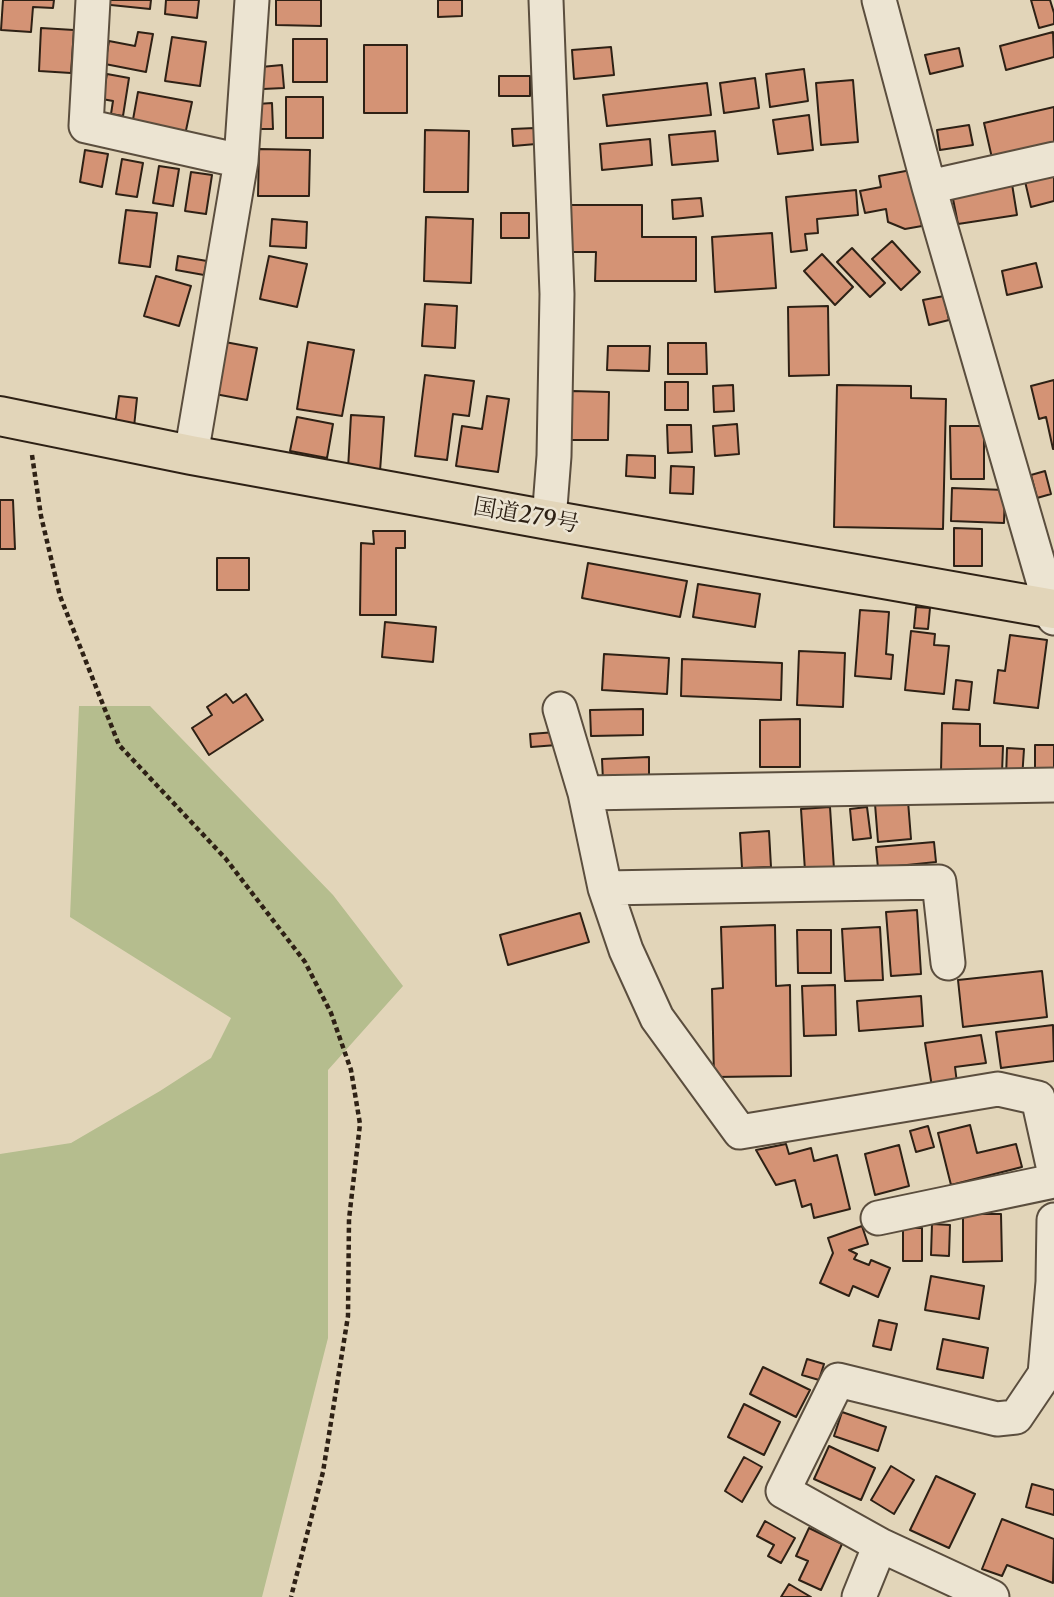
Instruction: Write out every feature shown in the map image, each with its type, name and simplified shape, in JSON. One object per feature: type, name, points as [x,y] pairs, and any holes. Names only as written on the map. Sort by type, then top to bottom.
[{"type":"highway","name":"国道279号","points":[[14,419],[191,455],[1053,612]]},
{"type":"street","points":[[93,0],[86,126],[242,161]]},
{"type":"street","points":[[191,455],[242,161],[252,0]]},
{"type":"street","points":[[545,0],[557,294],[554,456],[549,520]]},
{"type":"street","points":[[878,0],[929,187],[1053,612]]},
{"type":"street","points":[[929,187],[1054,159]]},
{"type":"street","points":[[560,709],[585,793],[605,888],[626,950],[657,1018],[740,1132],[998,1089],[1038,1098],[1054,1170]]},
{"type":"street","points":[[585,793],[1054,785]]},
{"type":"street","points":[[605,888],[939,882],[948,963]]},
{"type":"street","points":[[878,1218],[1054,1181]]},
{"type":"street","points":[[992,1597],[880,1545],[783,1491],[838,1380],[997,1419],[1016,1417],[1045,1374],[1054,1282],[1054,1220]]},
{"type":"street","points":[[859,1597],[880,1545]]},
{"type":"path","points":[[14,419],[60,596],[119,745],[226,859],[305,962],[331,1013],[351,1070],[360,1124],[349,1219],[348,1316],[323,1472],[291,1597]]},
{"type":"green space","points":[[79,706],[150,706],[333,895],[403,986],[328,1070],[328,1338],[262,1597],[0,1597],[0,1154],[71,1143],[160,1091],[211,1058],[231,1018],[70,917]]},
{"type":"building","points":[[3,0],[54,0],[53,8],[33,7],[31,32],[1,30]]},
{"type":"building","points":[[102,0],[151,0],[150,9],[101,4]]},
{"type":"building","points":[[166,0],[199,0],[197,18],[165,14]]},
{"type":"building","points":[[276,0],[321,0],[321,26],[276,25]]},
{"type":"building","points":[[438,0],[462,0],[462,16],[438,17]]},
{"type":"building","points":[[1031,0],[1050,0],[1054,24],[1039,28]]},
{"type":"building","points":[[41,28],[74,30],[71,73],[39,71]]},
{"type":"building","points":[[138,32],[153,34],[146,72],[105,64],[109,41],[135,46]]},
{"type":"building","points":[[1053,32],[1054,57],[1006,70],[1000,46]]},
{"type":"building","points":[[172,37],[206,42],[200,86],[165,81]]},
{"type":"building","points":[[293,39],[327,39],[327,82],[293,82]]},
{"type":"building","points":[[364,45],[407,45],[407,113],[364,113]]},
{"type":"building","points":[[611,47],[614,75],[574,79],[572,50]]},
{"type":"building","points":[[959,48],[963,66],[930,74],[925,55]]},
{"type":"building","points":[[282,65],[284,88],[263,89],[261,67]]},
{"type":"building","points":[[804,69],[808,101],[770,107],[766,74]]},
{"type":"building","points":[[107,74],[129,78],[123,116],[111,114],[113,101],[102,99]]},
{"type":"building","points":[[499,76],[530,76],[530,96],[499,96]]},
{"type":"building","points":[[755,78],[759,108],[724,113],[720,83]]},
{"type":"building","points":[[853,80],[858,142],[821,145],[816,83]]},
{"type":"building","points":[[707,83],[711,115],[607,126],[603,95]]},
{"type":"building","points":[[138,92],[192,102],[185,135],[132,125]]},
{"type":"building","points":[[286,97],[323,97],[323,138],[286,138]]},
{"type":"building","points":[[272,103],[273,129],[257,129],[257,104]]},
{"type":"building","points":[[1054,107],[1054,144],[992,158],[984,123]]},
{"type":"building","points":[[809,115],[813,150],[778,154],[773,120]]},
{"type":"building","points":[[969,125],[973,145],[940,150],[937,130]]},
{"type":"building","points":[[535,128],[536,144],[513,146],[512,129]]},
{"type":"building","points":[[425,130],[469,131],[468,192],[424,192]]},
{"type":"building","points":[[715,131],[718,161],[672,165],[669,135]]},
{"type":"building","points":[[650,139],[652,165],[602,170],[600,144]]},
{"type":"building","points":[[259,149],[310,150],[309,196],[258,196]]},
{"type":"building","points":[[85,150],[108,154],[102,187],[80,182]]},
{"type":"building","points":[[122,159],[143,163],[137,197],[116,194]]},
{"type":"building","points":[[159,166],[179,169],[173,206],[153,203]]},
{"type":"building","points":[[1054,169],[1054,201],[1031,207],[1024,177]]},
{"type":"building","points":[[911,170],[922,226],[905,229],[888,222],[886,209],[865,213],[860,191],[881,187],[879,176]]},
{"type":"building","points":[[191,172],[212,175],[206,214],[185,211]]},
{"type":"building","points":[[1012,184],[1017,215],[958,224],[952,194]]},
{"type":"building","points":[[856,190],[858,215],[817,219],[818,233],[805,234],[807,250],[791,252],[786,197]]},
{"type":"building","points":[[701,198],[703,216],[673,219],[672,200]]},
{"type":"building","points":[[566,205],[642,205],[642,237],[696,237],[696,281],[595,281],[596,252],[566,252]]},
{"type":"building","points":[[126,210],[157,213],[150,267],[119,263]]},
{"type":"building","points":[[501,213],[529,213],[529,238],[501,238]]},
{"type":"building","points":[[426,217],[473,219],[471,283],[424,281]]},
{"type":"building","points":[[272,219],[307,222],[306,248],[270,246]]},
{"type":"building","points":[[772,233],[776,288],[715,292],[712,237]]},
{"type":"building","points":[[892,241],[920,272],[901,290],[872,259]]},
{"type":"building","points":[[852,248],[885,283],[870,297],[837,262]]},
{"type":"building","points":[[822,254],[853,287],[835,305],[804,271]]},
{"type":"building","points":[[178,256],[207,261],[204,275],[176,270]]},
{"type":"building","points":[[269,256],[307,264],[297,307],[260,299]]},
{"type":"building","points":[[1036,263],[1042,287],[1007,295],[1002,271]]},
{"type":"building","points":[[156,276],[191,286],[179,326],[144,316]]},
{"type":"building","points":[[944,296],[949,320],[929,325],[923,300]]},
{"type":"building","points":[[425,304],[457,306],[455,348],[422,346]]},
{"type":"building","points":[[828,306],[829,375],[789,376],[788,307]]},
{"type":"building","points":[[225,342],[257,348],[247,400],[215,394]]},
{"type":"building","points":[[308,342],[354,350],[342,416],[297,409]]},
{"type":"building","points":[[668,343],[706,343],[707,374],[668,374]]},
{"type":"building","points":[[608,346],[650,346],[649,371],[607,370]]},
{"type":"building","points":[[425,375],[474,381],[469,416],[453,414],[447,460],[415,456]]},
{"type":"building","points":[[1054,380],[1053,449],[1046,417],[1039,419],[1031,386]]},
{"type":"building","points":[[665,382],[688,382],[688,410],[665,410]]},
{"type":"building","points":[[733,385],[734,411],[714,412],[713,386]]},
{"type":"building","points":[[837,385],[911,386],[911,398],[946,399],[943,529],[834,527]]},
{"type":"building","points":[[572,391],[609,392],[608,440],[571,440]]},
{"type":"building","points":[[119,396],[137,398],[134,427],[115,425]]},
{"type":"building","points":[[487,396],[509,399],[498,472],[456,466],[462,426],[482,429]]},
{"type":"building","points":[[351,415],[384,417],[380,471],[348,469]]},
{"type":"building","points":[[297,417],[333,424],[327,458],[290,451]]},
{"type":"building","points":[[737,424],[739,454],[715,456],[713,426]]},
{"type":"building","points":[[667,425],[691,425],[692,452],[668,453]]},
{"type":"building","points":[[950,426],[984,426],[984,479],[951,479]]},
{"type":"building","points":[[627,455],[655,456],[655,478],[626,476]]},
{"type":"building","points":[[671,466],[694,467],[693,494],[670,493]]},
{"type":"building","points":[[1045,471],[1051,494],[1037,498],[1031,475]]},
{"type":"building","points":[[952,488],[1005,490],[1004,523],[951,521]]},
{"type":"building","points":[[0,500],[13,500],[15,549],[0,549]]},
{"type":"building","points":[[954,528],[982,529],[982,566],[954,566]]},
{"type":"building","points":[[373,531],[405,531],[405,548],[396,548],[396,615],[360,615],[361,543],[374,544]]},
{"type":"building","points":[[217,558],[249,558],[249,590],[217,590]]},
{"type":"building","points":[[588,563],[687,581],[680,617],[582,598]]},
{"type":"building","points":[[698,584],[760,594],[755,627],[693,617]]},
{"type":"building","points":[[916,607],[930,608],[928,629],[914,628]]},
{"type":"building","points":[[860,610],[889,612],[886,654],[893,655],[891,679],[855,676]]},
{"type":"building","points":[[385,622],[436,627],[433,662],[382,657]]},
{"type":"building","points":[[911,631],[935,634],[934,645],[949,646],[944,694],[905,690]]},
{"type":"building","points":[[1010,635],[1047,640],[1038,708],[994,703],[998,670],[1005,671]]},
{"type":"building","points":[[799,651],[845,653],[843,707],[797,705]]},
{"type":"building","points":[[604,654],[669,658],[667,694],[602,690]]},
{"type":"building","points":[[682,659],[782,663],[781,700],[681,696]]},
{"type":"building","points":[[956,680],[972,682],[969,710],[953,709]]},
{"type":"building","points":[[226,694],[233,703],[246,694],[263,720],[209,755],[192,728],[212,715],[207,707]]},
{"type":"building","points":[[643,709],[643,735],[591,736],[590,710]]},
{"type":"building","points":[[800,719],[800,767],[760,767],[760,720]]},
{"type":"building","points":[[942,723],[980,724],[980,746],[1003,746],[1002,773],[941,772]]},
{"type":"building","points":[[556,732],[557,745],[531,747],[530,734]]},
{"type":"building","points":[[1035,745],[1054,745],[1054,775],[1035,774]]},
{"type":"building","points":[[1007,748],[1024,749],[1022,779],[1006,778]]},
{"type":"building","points":[[649,757],[649,780],[603,781],[602,759]]},
{"type":"building","points":[[908,801],[911,839],[878,842],[875,804]]},
{"type":"building","points":[[830,807],[834,869],[805,871],[801,809]]},
{"type":"building","points":[[867,807],[871,838],[853,840],[850,809]]},
{"type":"building","points":[[769,831],[771,867],[742,868],[740,833]]},
{"type":"building","points":[[934,842],[936,862],[878,868],[876,847]]},
{"type":"building","points":[[917,910],[921,974],[891,976],[886,912]]},
{"type":"building","points":[[580,913],[589,942],[508,965],[500,935]]},
{"type":"building","points":[[775,925],[776,986],[790,985],[791,1076],[714,1077],[712,989],[723,988],[721,927]]},
{"type":"building","points":[[880,927],[883,980],[845,981],[842,929]]},
{"type":"building","points":[[797,930],[831,930],[831,973],[798,973]]},
{"type":"building","points":[[1042,971],[1047,1017],[963,1027],[958,980]]},
{"type":"building","points":[[835,985],[836,1035],[804,1036],[802,986]]},
{"type":"building","points":[[921,996],[923,1026],[859,1031],[857,1001]]},
{"type":"building","points":[[1053,1025],[1054,1061],[1001,1068],[996,1032]]},
{"type":"building","points":[[981,1035],[986,1063],[955,1067],[957,1083],[932,1087],[925,1043]]},
{"type":"building","points":[[970,1125],[977,1153],[1016,1144],[1022,1167],[951,1185],[938,1133]]},
{"type":"building","points":[[928,1126],[934,1147],[916,1152],[910,1131]]},
{"type":"building","points":[[786,1144],[789,1154],[811,1148],[814,1161],[837,1155],[850,1209],[814,1218],[811,1204],[802,1207],[795,1180],[776,1185],[756,1150]]},
{"type":"building","points":[[899,1145],[909,1186],[875,1195],[865,1154]]},
{"type":"building","points":[[963,1214],[1001,1214],[1002,1261],[963,1262]]},
{"type":"building","points":[[932,1224],[950,1225],[949,1256],[931,1255]]},
{"type":"building","points":[[862,1226],[868,1244],[849,1250],[857,1254],[854,1259],[869,1265],[871,1260],[890,1268],[878,1297],[853,1286],[849,1296],[820,1283],[833,1253],[828,1238]]},
{"type":"building","points":[[903,1228],[922,1228],[922,1261],[903,1261]]},
{"type":"building","points":[[931,1276],[984,1286],[979,1319],[925,1310]]},
{"type":"building","points":[[879,1320],[897,1324],[891,1350],[873,1346]]},
{"type":"building","points":[[943,1339],[988,1348],[983,1378],[937,1369]]},
{"type":"building","points":[[807,1359],[824,1364],[819,1380],[802,1375]]},
{"type":"building","points":[[763,1367],[810,1390],[796,1417],[750,1394]]},
{"type":"building","points":[[744,1404],[780,1422],[764,1455],[728,1437]]},
{"type":"building","points":[[842,1412],[886,1427],[878,1451],[834,1436]]},
{"type":"building","points":[[829,1446],[875,1468],[861,1500],[814,1479]]},
{"type":"building","points":[[744,1457],[762,1467],[742,1502],[725,1491]]},
{"type":"building","points":[[891,1466],[914,1480],[894,1514],[871,1500]]},
{"type":"building","points":[[936,1476],[975,1494],[949,1548],[910,1530]]},
{"type":"building","points":[[1032,1484],[1054,1490],[1054,1515],[1026,1507]]},
{"type":"building","points":[[1002,1519],[1054,1539],[1053,1583],[1007,1565],[1002,1576],[982,1569]]},
{"type":"building","points":[[765,1521],[795,1538],[781,1563],[768,1556],[774,1545],[757,1536]]},
{"type":"building","points":[[809,1528],[842,1544],[821,1590],[799,1580],[808,1561],[796,1556]]},
{"type":"building","points":[[789,1584],[811,1597],[781,1597]]}]
